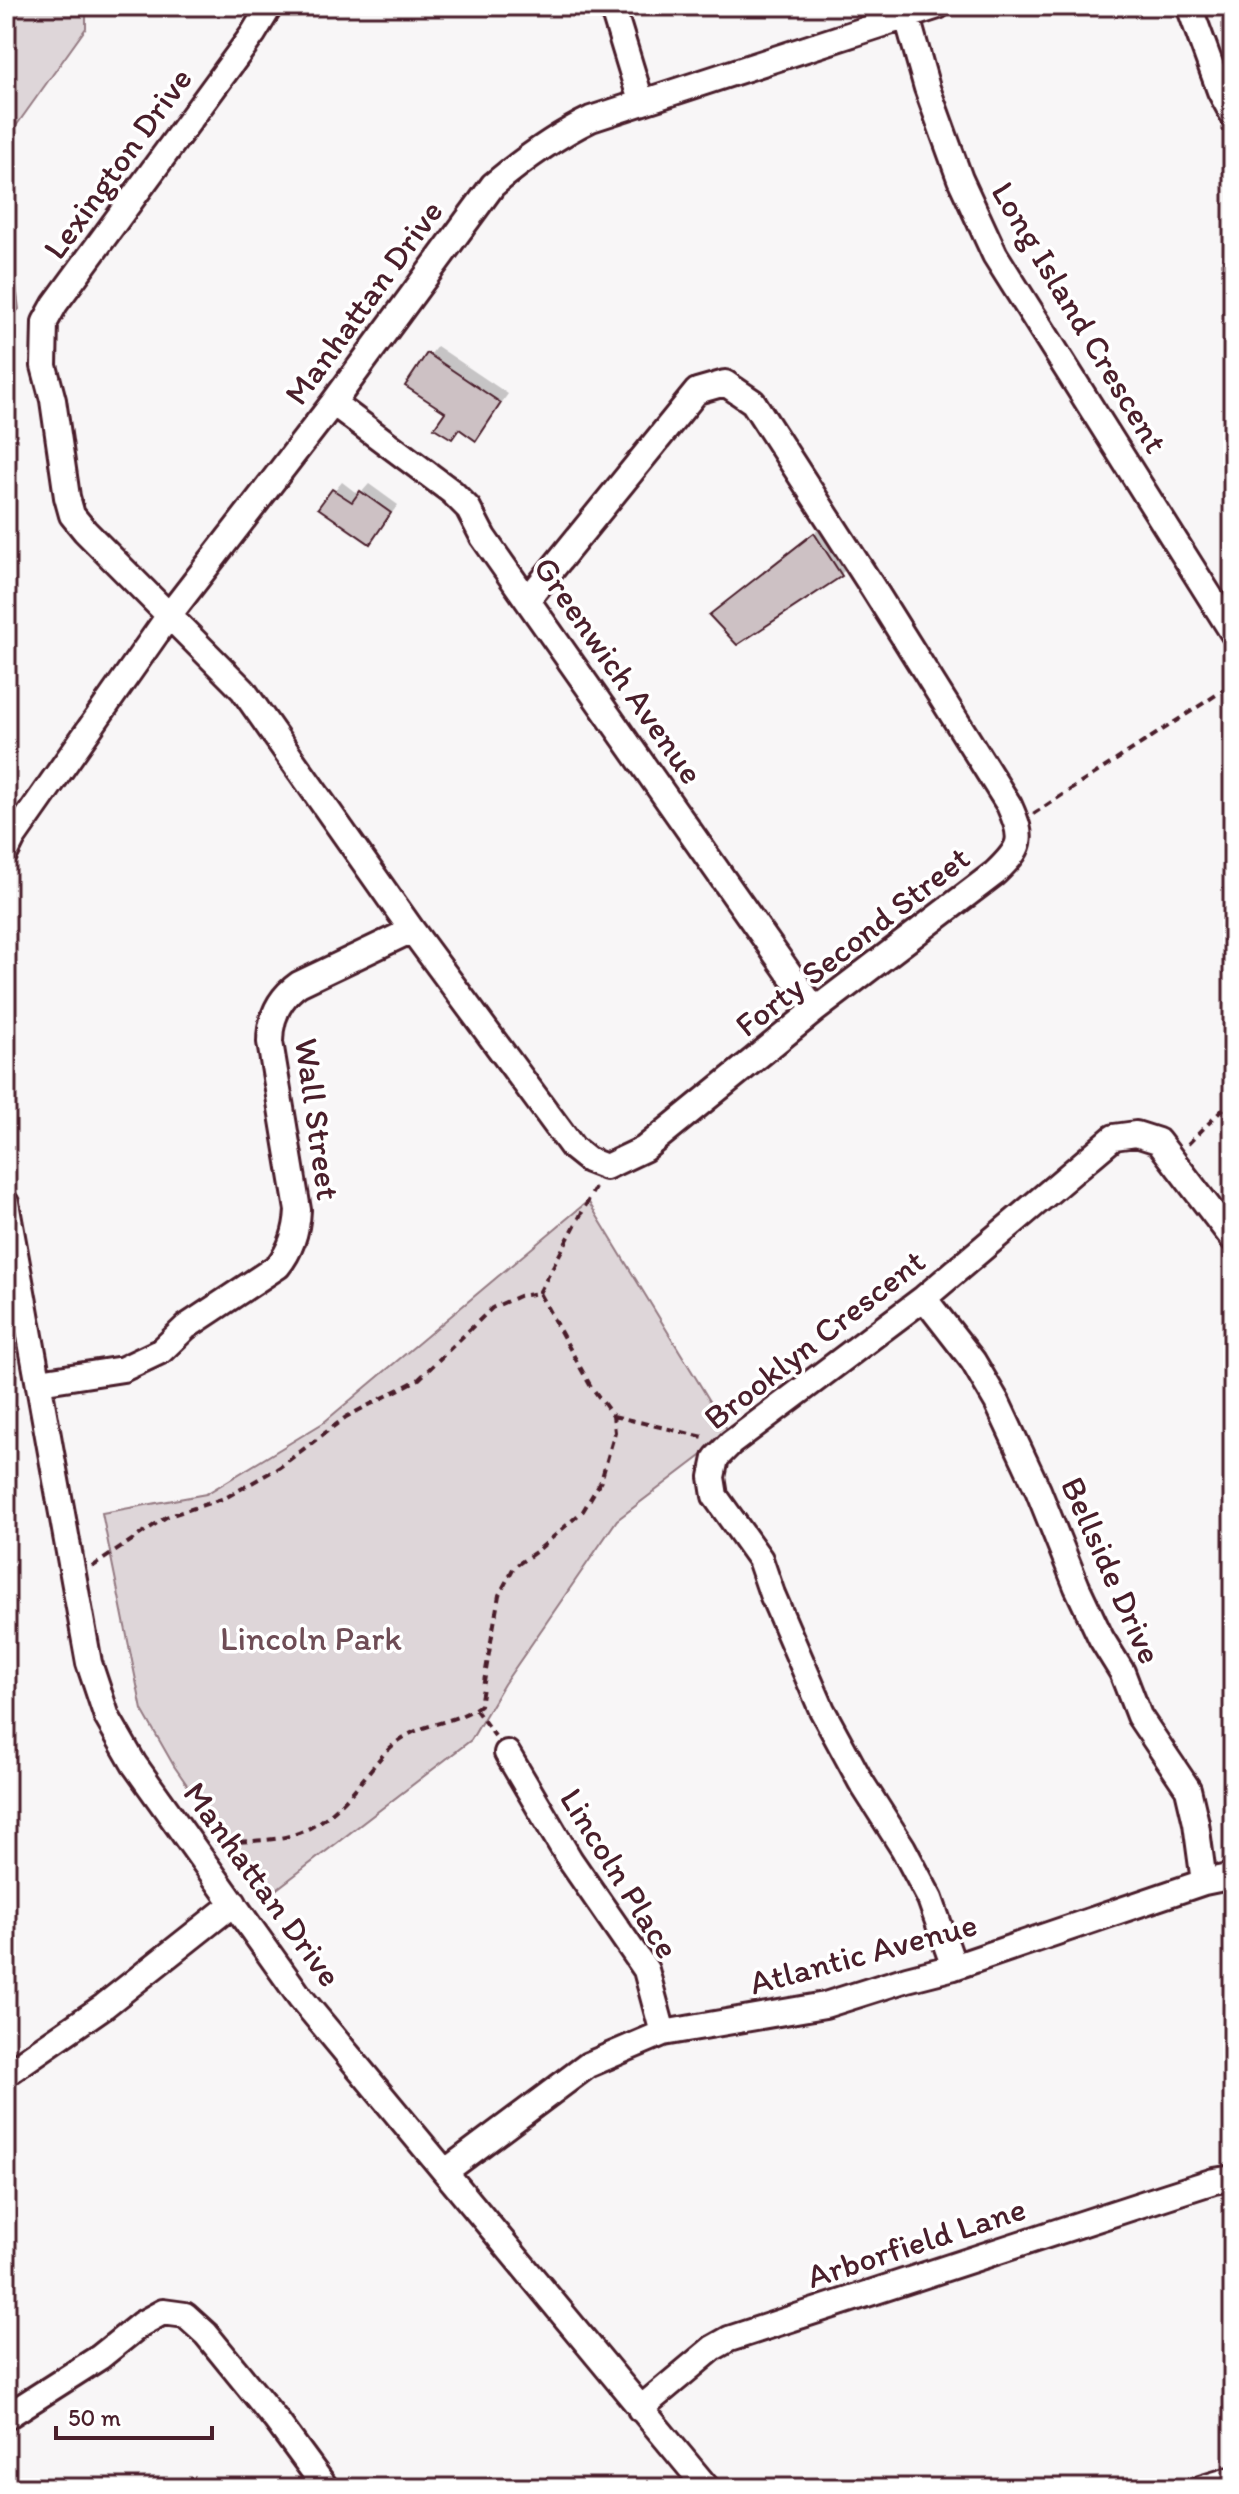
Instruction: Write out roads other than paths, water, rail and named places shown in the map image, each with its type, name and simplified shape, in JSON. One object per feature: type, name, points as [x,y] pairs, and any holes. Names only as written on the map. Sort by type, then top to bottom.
[{"type":"street","name":"Lexington Drive","points":[[170,614],[112,560],[72,515],[53,400],[44,366],[45,322],[270,6]]},
{"type":"street","points":[[612,6],[641,101]]},
{"type":"street","name":"Manhattan Drive","points":[[8,841],[170,614],[333,403],[493,185],[556,137],[591,119],[905,11],[938,6]]},
{"type":"street","points":[[1189,6],[1220,91],[1233,115]]},
{"type":"street","name":"Long Island Crescent","points":[[905,11],[927,88],[960,179],[995,255],[1233,633]]},
{"type":"street","name":"Forty Second Street","points":[[412,930],[573,1148],[588,1160],[606,1167],[644,1149],[815,1010],[995,873],[1014,855],[1021,840],[1009,805],[795,465],[753,402],[725,383],[697,391],[528,599]]},
{"type":"street","name":"Greenwich Avenue","points":[[333,403],[452,492],[468,508],[483,537],[815,1010]]},
{"type":"street","points":[[170,614],[243,690],[412,930]]},
{"type":"street","name":"Wall Street","points":[[39,1382],[123,1369],[161,1351],[186,1327],[278,1266],[288,1254],[297,1229],[298,1210],[270,1042],[270,1026],[287,993],[299,984],[412,930]]},
{"type":"street","name":"Brooklyn Crescent","points":[[954,1967],[930,1899],[822,1710],[760,1559],[715,1496],[712,1477],[716,1458],[731,1443],[924,1298],[1114,1137],[1136,1134],[1158,1141],[1233,1239]]},
{"type":"street","name":"Manhattan Drive","points":[[6,1203],[89,1663],[107,1717],[134,1764],[300,1997],[707,2488]]},
{"type":"street","name":"Bellside Drive","points":[[924,1298],[973,1361],[997,1402],[1038,1490],[1077,1587],[1101,1638],[1122,1672],[1139,1716],[1188,1789],[1204,1882]]},
{"type":"street","name":"Lincoln Place","points":[[507,1753],[570,1860],[646,1970],[663,2033]]},
{"type":"street","name":"Atlantic Avenue","points":[[446,2171],[588,2065],[663,2033],[825,2005],[954,1967],[1204,1882],[1233,1876]]},
{"type":"street","points":[[6,2074],[104,2006],[234,1903]]},
{"type":"street","name":"Arborfield Lane","points":[[640,2409],[713,2348],[729,2339],[1167,2196],[1233,2178]]},
{"type":"street","points":[[6,2417],[100,2357],[141,2324],[163,2312],[185,2315],[206,2334],[326,2488]]},
{"type":"park label","name":"Lincoln Park","points":[[311,1638]]}]
